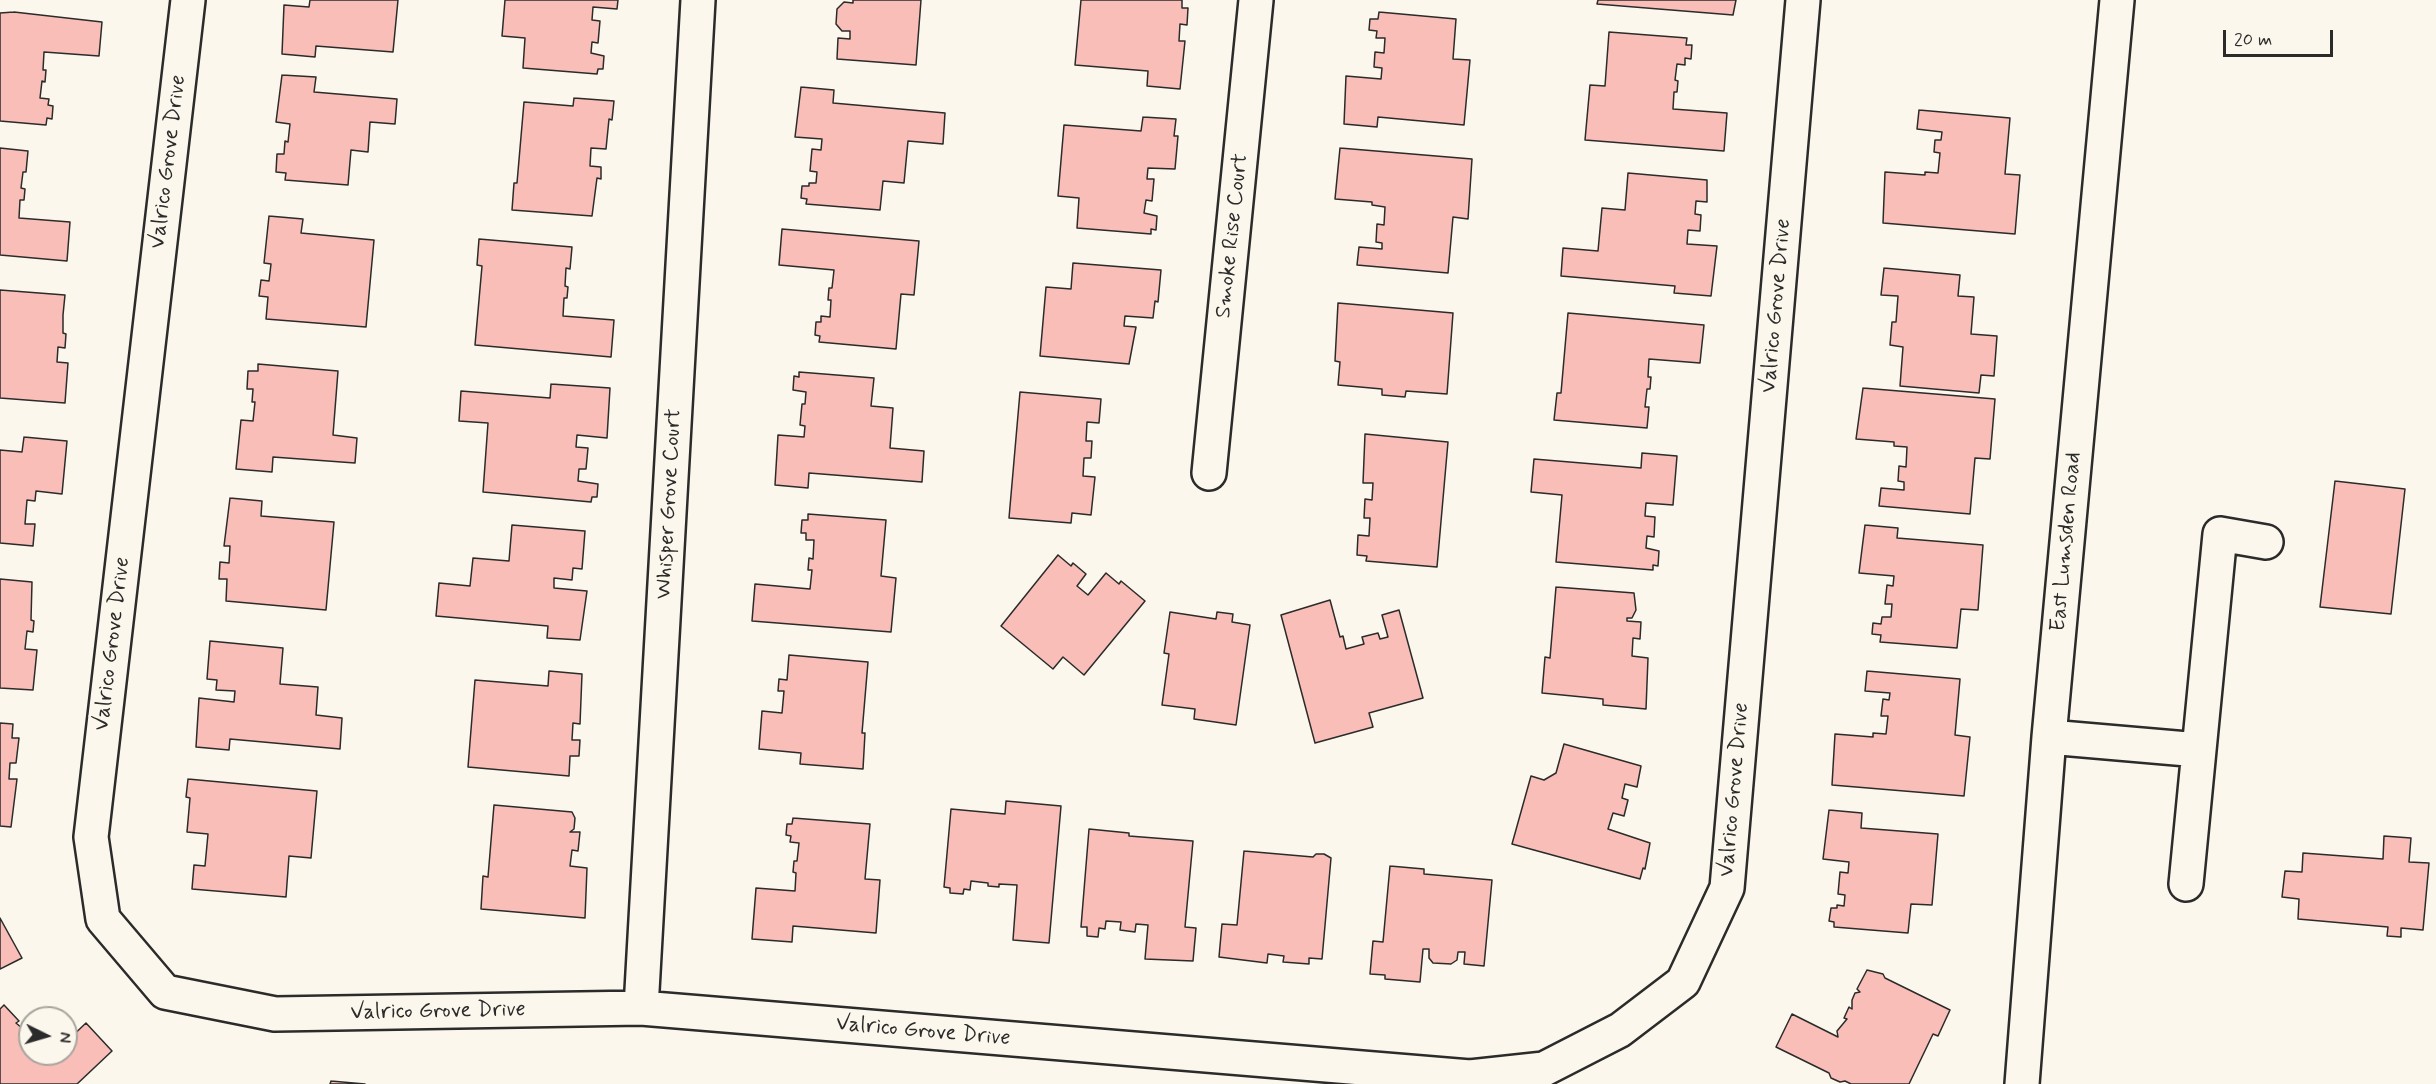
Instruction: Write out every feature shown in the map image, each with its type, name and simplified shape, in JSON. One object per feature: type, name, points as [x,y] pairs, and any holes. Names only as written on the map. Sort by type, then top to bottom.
[{"type":"street","name":"Valrico Grove Drive","points":[[188,0],[91,837],[103,919],[165,992],[275,1014],[641,1008],[1470,1077],[1544,1069],[1620,1030],[1683,982],[1727,888],[1803,0]]},
{"type":"street","name":"Whisper Grove Court","points":[[641,1008],[698,0]]},
{"type":"street","name":"Smoke Rise Court","points":[[1209,473],[1256,0]]},
{"type":"street","name":"East Lumsden Road","points":[[2022,1084],[2049,737],[2117,0]]},
{"type":"street","points":[[2186,884],[2220,534],[2266,542]]},
{"type":"street","points":[[2049,737],[2199,750]]},
{"type":"building","points":[[310,0],[398,0],[393,52],[316,46],[315,57],[282,54],[284,5],[309,7]]},
{"type":"building","points":[[505,0],[618,0],[617,9],[593,7],[592,20],[600,21],[598,43],[592,42],[591,53],[604,56],[603,69],[598,69],[597,74],[523,68],[525,38],[502,36]]},
{"type":"building","points":[[853,0],[921,0],[916,65],[837,59],[838,38],[850,39],[850,31],[842,31],[836,24],[837,9],[844,2],[853,3]]},
{"type":"building","points":[[1081,0],[1182,0],[1182,8],[1188,8],[1187,25],[1180,24],[1179,41],[1185,41],[1180,89],[1147,86],[1148,71],[1075,65]]},
{"type":"building","points":[[1598,0],[1736,0],[1733,15],[1597,4]]},
{"type":"building","points":[[14,12],[102,22],[99,56],[44,52],[45,82],[42,81],[40,98],[49,99],[48,105],[53,106],[52,119],[47,118],[46,125],[0,121],[0,13]]},
{"type":"building","points":[[1379,12],[1456,19],[1453,59],[1470,60],[1464,125],[1378,117],[1377,127],[1344,124],[1346,76],[1381,79],[1382,68],[1374,67],[1375,52],[1384,53],[1385,38],[1376,38],[1377,31],[1369,30],[1370,19],[1378,19]]},
{"type":"building","points":[[1609,32],[1687,38],[1686,45],[1692,45],[1691,59],[1685,58],[1685,65],[1677,64],[1675,80],[1678,81],[1677,92],[1674,92],[1673,109],[1727,113],[1724,151],[1585,140],[1590,85],[1605,86]]},
{"type":"building","points":[[282,75],[316,77],[314,92],[397,99],[395,124],[370,122],[368,152],[351,150],[348,185],[285,180],[286,173],[276,172],[277,154],[284,154],[290,124],[276,122]]},
{"type":"building","points":[[801,87],[834,90],[833,103],[945,113],[943,144],[908,141],[904,183],[883,181],[880,210],[806,204],[807,199],[801,198],[802,186],[816,183],[817,172],[810,171],[812,149],[821,150],[822,139],[795,137]]},
{"type":"building","points":[[574,98],[614,101],[612,120],[609,119],[606,149],[591,148],[590,166],[601,167],[601,179],[597,178],[592,216],[512,210],[514,183],[517,183],[524,102],[573,106]]},
{"type":"building","points":[[1919,110],[2010,118],[2005,174],[2020,175],[2015,234],[1883,223],[1885,172],[1925,175],[1925,172],[1938,173],[1940,153],[1934,152],[1935,140],[1941,140],[1942,132],[1917,129]]},
{"type":"building","points":[[1143,117],[1176,119],[1174,136],[1178,136],[1175,169],[1148,168],[1147,179],[1154,179],[1152,201],[1146,200],[1144,213],[1157,216],[1156,230],[1151,229],[1151,234],[1077,228],[1079,198],[1058,196],[1064,125],[1141,131]]},
{"type":"building","points":[[0,148],[28,151],[26,172],[23,172],[21,188],[25,189],[24,200],[20,200],[19,218],[70,222],[67,261],[0,255]]},
{"type":"building","points":[[1340,148],[1472,159],[1468,219],[1453,217],[1448,273],[1357,265],[1359,247],[1382,249],[1382,243],[1376,242],[1377,224],[1384,225],[1385,207],[1372,205],[1372,202],[1335,199]]},
{"type":"building","points":[[1628,173],[1707,180],[1707,202],[1696,201],[1695,214],[1701,215],[1700,231],[1688,230],[1687,244],[1717,246],[1711,296],[1674,293],[1675,286],[1561,276],[1563,248],[1598,251],[1602,208],[1625,210]]},
{"type":"building","points":[[269,216],[303,219],[301,233],[374,240],[366,327],[266,319],[268,297],[259,296],[261,280],[269,281],[271,264],[264,263]]},
{"type":"building","points":[[782,229],[919,241],[914,295],[901,294],[896,349],[819,342],[820,336],[815,335],[816,322],[821,322],[821,316],[830,317],[829,288],[832,288],[834,270],[779,265]]},
{"type":"building","points":[[479,239],[572,247],[570,269],[566,268],[565,286],[568,287],[567,298],[564,298],[563,316],[614,320],[611,357],[475,345],[482,266],[477,265]]},
{"type":"building","points":[[1073,263],[1161,270],[1158,302],[1155,301],[1153,318],[1125,316],[1124,326],[1136,327],[1129,364],[1040,356],[1046,287],[1071,289]]},
{"type":"building","points":[[1884,268],[1960,275],[1958,296],[1974,297],[1971,334],[1997,336],[1994,376],[1981,375],[1979,393],[1900,386],[1903,347],[1890,345],[1892,322],[1896,322],[1898,296],[1881,295]]},
{"type":"building","points":[[0,290],[65,295],[63,333],[66,334],[65,348],[58,347],[57,362],[68,363],[65,403],[0,398]]},
{"type":"building","points":[[1338,303],[1453,313],[1447,394],[1406,391],[1405,397],[1382,395],[1382,389],[1338,385],[1340,362],[1335,361]]},
{"type":"building","points":[[1568,313],[1704,325],[1700,363],[1649,359],[1650,389],[1647,389],[1645,407],[1649,407],[1647,428],[1554,420],[1557,393],[1561,393]]},
{"type":"building","points":[[258,364],[338,371],[333,435],[357,438],[355,463],[273,457],[272,472],[236,469],[241,420],[253,421],[255,402],[252,402],[253,389],[247,389],[248,371],[258,371]]},
{"type":"building","points":[[799,372],[874,378],[871,406],[893,408],[890,448],[924,451],[922,482],[809,473],[808,488],[775,485],[778,435],[804,437],[805,426],[800,425],[806,392],[793,390],[794,376],[799,377]]},
{"type":"building","points":[[551,384],[610,388],[607,438],[577,435],[576,447],[588,448],[586,469],[579,469],[578,481],[598,484],[597,497],[592,497],[591,502],[483,492],[488,423],[459,421],[461,391],[550,398]]},
{"type":"building","points":[[1863,388],[1995,399],[1990,459],[1975,458],[1970,514],[1879,506],[1881,488],[1904,490],[1904,482],[1898,481],[1899,466],[1906,467],[1907,447],[1894,446],[1894,442],[1856,439]]},
{"type":"building","points":[[1020,392],[1101,399],[1099,423],[1087,422],[1086,441],[1092,441],[1091,458],[1084,458],[1083,476],[1095,477],[1091,515],[1072,513],[1071,523],[1009,518]]},
{"type":"building","points":[[1365,434],[1448,442],[1437,567],[1366,561],[1367,556],[1357,555],[1358,535],[1369,536],[1370,518],[1364,518],[1365,499],[1372,500],[1373,483],[1363,483]]},
{"type":"building","points":[[24,437],[67,441],[62,494],[36,491],[35,501],[27,500],[25,524],[35,524],[33,546],[0,543],[0,450],[22,452]]},
{"type":"building","points":[[1642,453],[1677,456],[1673,505],[1646,503],[1645,516],[1655,517],[1654,537],[1647,536],[1646,548],[1659,551],[1658,566],[1653,565],[1653,570],[1556,562],[1562,495],[1531,492],[1534,459],[1641,468]]},
{"type":"building","points":[[2335,481],[2405,489],[2391,614],[2320,607]]},
{"type":"building","points":[[230,498],[262,501],[261,516],[334,522],[326,610],[226,601],[227,579],[219,579],[220,562],[229,563],[230,546],[224,546]]},
{"type":"building","points":[[808,514],[886,520],[881,576],[896,578],[891,632],[752,621],[755,584],[810,589],[812,570],[808,570],[809,558],[813,559],[814,540],[806,540],[806,533],[801,533],[802,520],[808,520]]},
{"type":"building","points":[[512,525],[585,531],[582,569],[573,568],[572,580],[554,578],[554,588],[587,591],[580,640],[547,638],[548,626],[436,616],[439,583],[470,586],[473,558],[509,561]]},
{"type":"building","points":[[1865,525],[1898,528],[1897,538],[1983,545],[1978,610],[1961,609],[1957,648],[1880,642],[1881,635],[1872,634],[1873,623],[1881,624],[1882,617],[1891,617],[1892,604],[1885,604],[1887,585],[1893,586],[1894,576],[1859,573]]},
{"type":"building","points":[[1058,555],[1071,566],[1073,563],[1086,574],[1077,586],[1088,595],[1106,573],[1119,584],[1121,581],[1145,601],[1084,675],[1063,657],[1053,669],[1001,626]]},
{"type":"building","points":[[0,579],[32,582],[33,632],[27,631],[25,649],[37,650],[33,690],[0,688]]},
{"type":"building","points":[[1556,587],[1634,593],[1636,610],[1632,618],[1627,618],[1627,621],[1641,622],[1640,639],[1633,638],[1632,656],[1648,658],[1646,709],[1603,705],[1603,699],[1542,693],[1545,657],[1550,658]]},
{"type":"building","points":[[1330,600],[1340,637],[1343,636],[1346,649],[1364,644],[1362,637],[1378,633],[1380,639],[1388,637],[1382,615],[1399,610],[1423,698],[1369,713],[1373,727],[1315,743],[1281,615]]},
{"type":"building","points":[[1170,612],[1216,619],[1217,612],[1233,614],[1232,622],[1250,625],[1236,725],[1194,719],[1195,709],[1162,705],[1169,654],[1164,653]]},
{"type":"building","points":[[210,641],[283,648],[280,684],[318,687],[316,715],[342,718],[340,749],[230,739],[229,750],[196,747],[199,698],[234,702],[235,691],[216,690],[217,680],[207,679]]},
{"type":"building","points":[[789,655],[868,662],[862,733],[865,733],[863,769],[800,764],[801,753],[759,749],[762,711],[782,713],[784,691],[778,691],[779,679],[787,680]]},
{"type":"building","points":[[549,671],[582,674],[580,724],[573,723],[572,740],[580,740],[579,756],[570,756],[569,776],[468,767],[475,680],[548,686]]},
{"type":"building","points":[[1867,671],[1960,679],[1955,735],[1970,737],[1964,796],[1832,785],[1835,734],[1873,737],[1873,733],[1886,734],[1888,716],[1881,716],[1883,699],[1889,700],[1890,693],[1865,691]]},
{"type":"building","points":[[0,723],[13,724],[12,738],[19,738],[16,763],[10,763],[9,779],[17,779],[11,827],[0,826]]},
{"type":"building","points":[[1564,744],[1641,766],[1637,787],[1625,784],[1622,798],[1628,800],[1624,816],[1613,813],[1608,829],[1650,843],[1645,869],[1643,868],[1640,879],[1512,844],[1531,776],[1544,780],[1556,773]]},
{"type":"building","points":[[188,779],[317,791],[311,858],[289,856],[286,897],[192,889],[194,865],[205,866],[208,834],[187,832],[190,798],[186,797]]},
{"type":"building","points":[[1006,801],[1061,806],[1049,943],[1013,940],[1017,885],[999,884],[999,887],[971,881],[970,890],[964,889],[963,894],[950,893],[950,888],[944,887],[951,809],[1005,814]]},
{"type":"building","points":[[494,805],[572,812],[575,818],[574,829],[570,832],[580,832],[578,851],[572,850],[570,866],[587,868],[585,918],[481,909],[483,876],[488,877]]},
{"type":"building","points":[[1829,810],[1862,813],[1861,828],[1938,834],[1932,905],[1911,904],[1908,933],[1834,927],[1834,922],[1829,921],[1831,908],[1837,908],[1837,905],[1844,906],[1845,895],[1838,894],[1840,872],[1848,873],[1849,862],[1823,859]]},
{"type":"building","points":[[793,818],[870,824],[865,879],[880,880],[876,933],[793,926],[792,942],[752,939],[756,888],[795,891],[796,873],[793,872],[799,843],[790,842],[791,836],[786,835],[787,824],[792,824]]},
{"type":"building","points":[[1089,829],[1129,833],[1129,836],[1193,841],[1185,927],[1196,928],[1193,961],[1145,959],[1148,925],[1136,924],[1135,932],[1120,930],[1121,922],[1106,921],[1105,929],[1099,928],[1098,937],[1087,936],[1087,927],[1081,927]]},
{"type":"building","points":[[2384,836],[2411,838],[2409,862],[2429,863],[2423,930],[2401,928],[2401,937],[2387,936],[2388,927],[2298,919],[2299,899],[2282,897],[2285,871],[2302,872],[2303,853],[2383,859]]},
{"type":"building","points":[[1244,851],[1313,857],[1316,854],[1324,854],[1331,858],[1322,959],[1309,958],[1309,964],[1283,962],[1284,956],[1268,954],[1267,963],[1219,957],[1222,924],[1237,925]]},
{"type":"building","points":[[1390,866],[1424,869],[1424,874],[1492,880],[1484,966],[1464,964],[1465,952],[1458,952],[1457,960],[1451,964],[1433,963],[1429,958],[1429,949],[1423,949],[1420,982],[1385,979],[1385,975],[1370,974],[1373,941],[1383,942]]},
{"type":"building","points":[[0,918],[22,958],[0,969]]},
{"type":"building","points":[[1867,970],[1883,974],[1885,978],[1950,1010],[1938,1036],[1933,1034],[1909,1084],[1840,1082],[1831,1078],[1829,1073],[1776,1047],[1792,1014],[1838,1037],[1837,1031],[1847,1019],[1844,1018],[1849,1007],[1852,1009],[1852,1000],[1855,993],[1860,992],[1857,989]]},
{"type":"building","points":[[4,1005],[18,1020],[16,1023],[18,1025],[18,1066],[78,1066],[78,1031],[86,1023],[112,1051],[77,1084],[0,1084],[0,1009]]},
{"type":"building","points":[[331,1081],[365,1084],[330,1084]]}]
